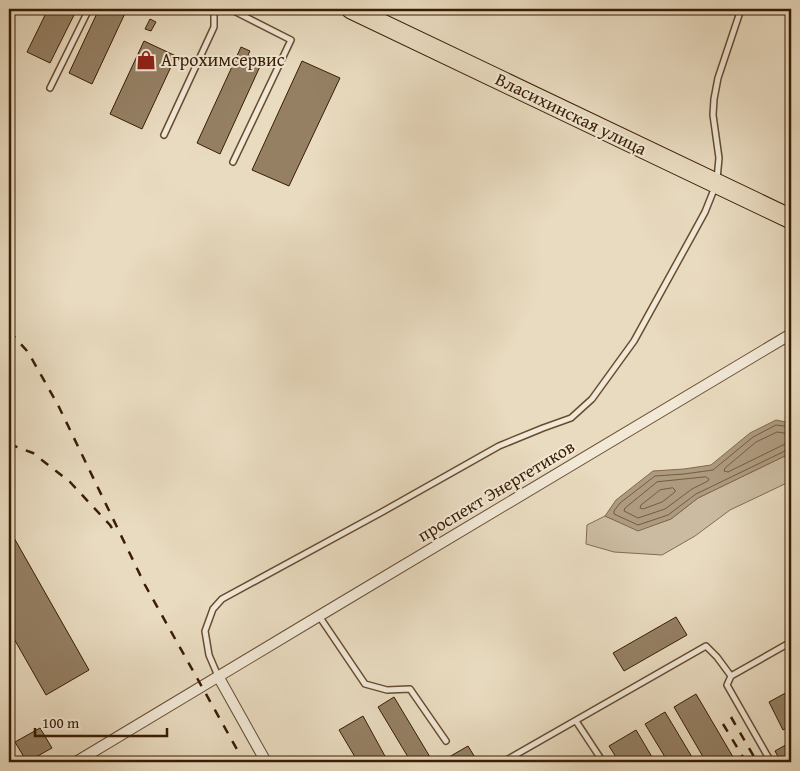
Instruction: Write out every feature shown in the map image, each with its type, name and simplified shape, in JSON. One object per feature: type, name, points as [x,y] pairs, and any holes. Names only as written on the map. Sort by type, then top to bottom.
[{"type":"highway","name":"Власихинская улица","points":[[351,9],[791,219]]},
{"type":"street","name":"проспект Энергетиков","points":[[76,762],[791,334]]},
{"type":"street","points":[[218,676],[266,762]]},
{"type":"lane","points":[[50,88],[89,9]]},
{"type":"lane","points":[[164,135],[214,27],[214,9]]},
{"type":"lane","points":[[230,9],[291,40],[233,162]]},
{"type":"lane","points":[[218,676],[209,655],[205,631],[213,609],[222,599],[499,446],[571,418],[592,399],[634,341],[705,212],[716,184],[719,158],[713,115],[714,99],[718,78],[741,9]]},
{"type":"lane","points":[[319,616],[365,684],[387,690],[410,689],[446,741]]},
{"type":"lane","points":[[771,762],[727,685],[731,676],[791,642]]},
{"type":"lane","points":[[503,762],[706,646],[731,676]]},
{"type":"lane","points":[[576,720],[603,762]]},
{"type":"shaded area","points":[[791,453],[791,481],[730,510],[695,536],[662,555],[614,552],[586,544],[587,525],[605,516],[638,530],[671,519],[698,498]]},
{"type":"water","points":[[776,420],[791,423],[791,453],[698,498],[671,519],[638,531],[605,516],[616,500],[653,471],[711,465],[750,433]]},
{"type":"building","points":[[48,9],[77,9],[50,63],[27,52]]},
{"type":"building","points":[[99,9],[127,9],[92,84],[69,73]]},
{"type":"building","points":[[150,19],[156,22],[151,31],[145,29]]},
{"type":"building","points":[[144,41],[176,56],[142,129],[110,114]]},
{"type":"building","points":[[241,47],[250,51],[248,55],[262,62],[220,154],[197,143]]},
{"type":"building","points":[[302,61],[340,78],[289,186],[252,170]]},
{"type":"building","points":[[9,529],[89,670],[46,695],[9,630]]},
{"type":"building","points":[[676,617],[687,635],[624,671],[613,653]]},
{"type":"building","points":[[791,690],[791,726],[783,730],[769,702]]},
{"type":"building","points":[[696,694],[736,762],[706,762],[674,707]]},
{"type":"building","points":[[394,697],[433,762],[411,762],[378,707]]},
{"type":"building","points":[[665,712],[695,762],[668,762],[645,724]]},
{"type":"building","points":[[363,716],[386,758],[378,762],[358,762],[339,730]]},
{"type":"building","points":[[40,728],[52,748],[27,762],[15,742]]},
{"type":"building","points":[[636,730],[655,762],[619,762],[609,746]]},
{"type":"building","points":[[791,742],[791,758],[781,762],[775,751]]},
{"type":"building","points":[[468,746],[476,759],[470,762],[452,762],[449,757]]},
{"type":"railway","points":[[9,331],[28,352],[58,405],[145,585],[244,762]]},
{"type":"railway","points":[[9,444],[33,453],[70,482],[110,525],[115,533]]},
{"type":"railway","points":[[731,717],[757,762]]},
{"type":"railway","points":[[723,724],[746,762]]},
{"type":"place","name":"Агрохимсервис","points":[[146,60]]}]
